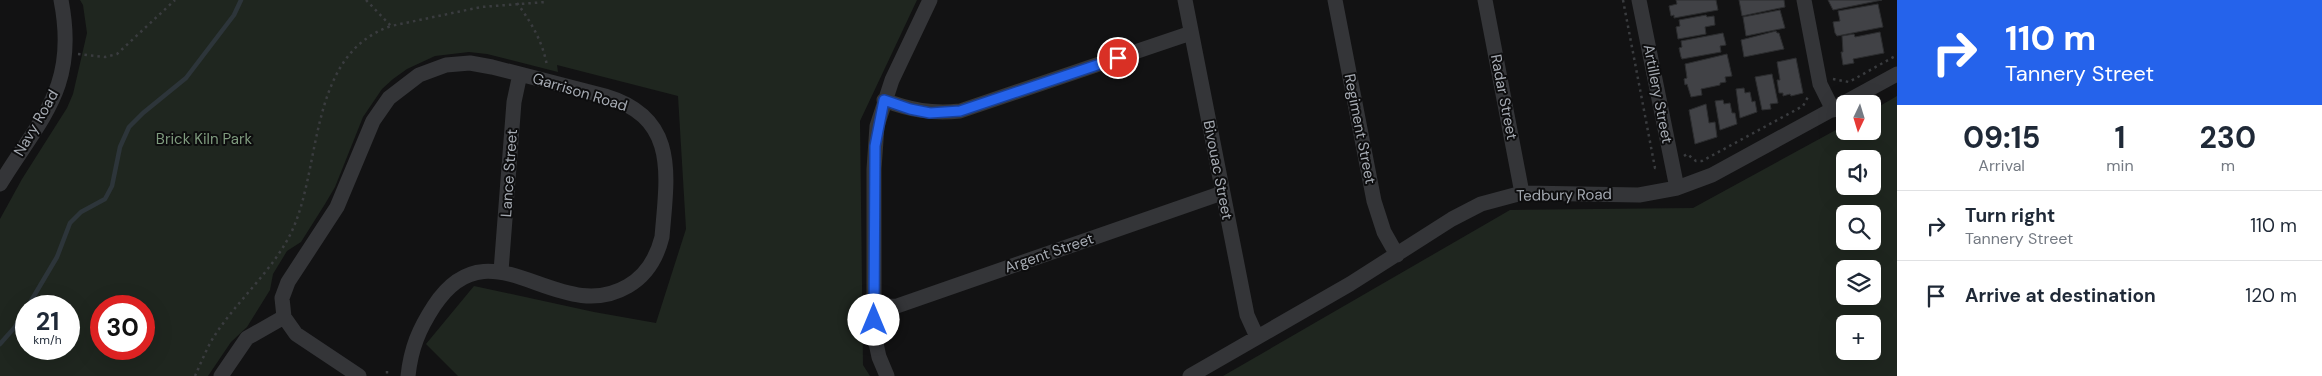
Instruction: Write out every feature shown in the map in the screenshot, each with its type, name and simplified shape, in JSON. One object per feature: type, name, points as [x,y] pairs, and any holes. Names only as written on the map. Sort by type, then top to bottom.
[{"type":"street","name":"Navy Road","points":[[0,184],[53,101],[62,76],[66,52],[66,25],[60,0]]},
{"type":"street","points":[[887,376],[877,348],[874,307],[875,146],[884,100],[930,0]]},
{"type":"street","name":"Bivouac Street","points":[[1185,0],[1247,315],[1257,337]]},
{"type":"street","name":"Regiment Street","points":[[1335,0],[1374,200],[1384,232],[1397,255]]},
{"type":"street","name":"Radar Street","points":[[1485,0],[1522,193]]},
{"type":"street","name":"Artillery Street","points":[[1639,0],[1678,188]]},
{"type":"street","points":[[1804,0],[1820,84],[1833,110]]},
{"type":"street","points":[[884,100],[910,109],[930,113],[960,111],[1191,33]]},
{"type":"street","name":"Garrison Road","points":[[284,317],[282,298],[288,282],[337,206],[373,121],[396,91],[419,75],[456,64],[482,65],[620,101],[642,114],[650,122],[662,142],[666,163],[662,237],[659,248],[648,268],[631,284],[608,295],[583,297],[571,295],[500,271],[468,274],[446,290],[416,338],[408,376]]},
{"type":"street","name":"Lance Street","points":[[500,271],[514,102],[520,74]]},
{"type":"street","name":"Tedbury Road","points":[[1190,376],[1397,255],[1468,210],[1496,199],[1522,193],[1639,194],[1678,188],[1712,175],[1897,74]]},
{"type":"street","name":"Argent Street","points":[[874,307],[897,306],[1222,193]]},
{"type":"street","points":[[221,376],[247,338],[284,317],[296,334],[359,376]]},
{"type":"path","points":[[79,54],[112,56],[123,50],[175,0]]},
{"type":"path","points":[[366,0],[391,26]]},
{"type":"path","points":[[1623,0],[1655,168],[1661,166]]},
{"type":"path","points":[[195,376],[214,336],[289,236],[301,208],[322,112],[336,78],[361,42],[378,31],[391,26],[439,14],[517,3],[546,2]]},
{"type":"path","points":[[517,3],[530,20],[542,48],[548,73]]},
{"type":"path","points":[[1830,80],[1834,78],[1839,81],[1849,82],[1897,55]]},
{"type":"path","points":[[1683,156],[1687,154],[1696,161],[1702,161],[1803,106],[1809,96],[1808,88]]},
{"type":"path","points":[[387,371],[387,376]]},
{"type":"green space","name":"Brick Kiln Park","points":[[80,0],[917,0],[860,121],[863,365],[870,376],[458,376],[426,344],[474,286],[594,312],[656,323],[686,229],[678,96],[557,65],[558,72],[487,54],[469,52],[435,56],[407,69],[382,89],[363,117],[335,187],[325,204],[301,242],[287,251],[273,274],[270,290],[247,327],[231,342],[208,376],[0,376],[0,219],[22,179],[67,108],[73,94],[87,33],[83,5]]},
{"type":"green space","points":[[1897,96],[1897,376],[1223,376],[1510,210],[1693,208],[1836,130],[1836,140],[1881,140],[1881,105]]},
{"type":"building","points":[[1676,0],[1716,0],[1718,10],[1674,18],[1674,15],[1671,16],[1669,6],[1677,4]]},
{"type":"building","points":[[1739,0],[1784,0],[1785,7],[1742,16]]},
{"type":"building","points":[[1828,0],[1882,0],[1833,10]]},
{"type":"building","points":[[1878,4],[1883,27],[1837,36],[1833,22],[1840,21],[1838,11]]},
{"type":"building","points":[[1780,10],[1785,28],[1746,36],[1743,17]]},
{"type":"building","points":[[1706,15],[1707,17],[1714,16],[1715,25],[1705,27],[1706,34],[1678,39],[1676,27],[1680,26],[1679,20]]},
{"type":"building","points":[[1776,31],[1779,33],[1784,49],[1744,57],[1741,40]]},
{"type":"building","points":[[1880,32],[1884,53],[1853,59],[1854,63],[1843,65],[1841,52],[1843,52],[1842,36],[1854,34],[1855,37]]},
{"type":"building","points":[[1723,33],[1726,45],[1720,46],[1721,52],[1682,59],[1679,48],[1682,47],[1681,41]]},
{"type":"building","points":[[1727,54],[1732,76],[1725,77],[1726,82],[1720,83],[1720,85],[1701,89],[1702,95],[1691,97],[1687,84],[1685,85],[1684,79],[1687,78],[1685,64]]},
{"type":"building","points":[[1796,58],[1803,93],[1783,96],[1783,93],[1779,93],[1777,80],[1780,80],[1777,62]]},
{"type":"building","points":[[1772,74],[1778,103],[1770,104],[1771,109],[1762,110],[1755,77]]},
{"type":"building","points":[[1744,88],[1745,93],[1750,92],[1752,102],[1755,101],[1757,112],[1740,118],[1736,89]]},
{"type":"building","points":[[1723,100],[1724,104],[1730,103],[1732,113],[1735,113],[1737,124],[1720,130],[1715,101]]},
{"type":"building","points":[[1706,104],[1709,123],[1715,122],[1717,137],[1695,144],[1689,110]]},
{"type":"waterway","points":[[35,295],[57,257],[70,223],[81,212],[105,199],[112,186],[120,147],[129,127],[186,78],[234,15],[241,0]]},
{"type":"waterway","points":[[0,344],[15,327]]},
{"type":"route","points":[[874,320],[875,146],[877,126],[884,100],[902,107],[930,113],[960,111],[975,108],[1118,58]]}]
